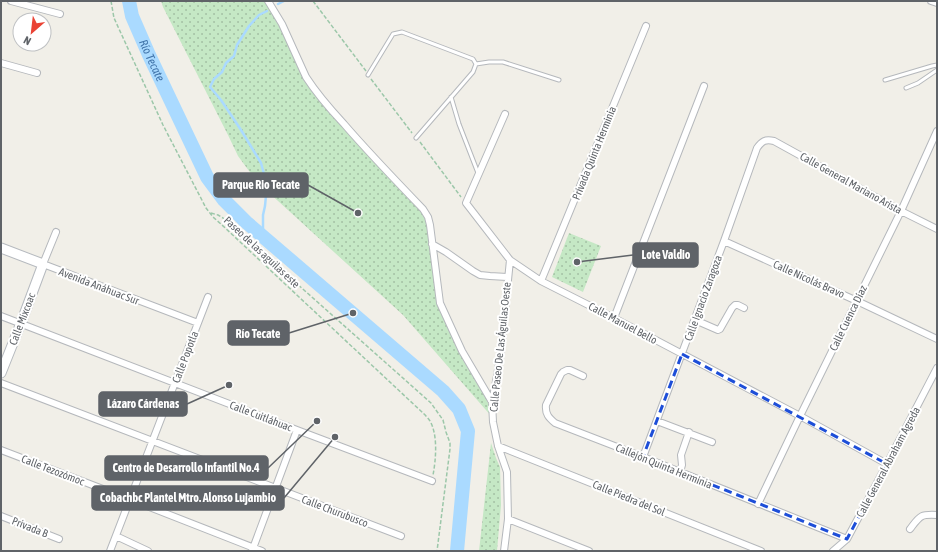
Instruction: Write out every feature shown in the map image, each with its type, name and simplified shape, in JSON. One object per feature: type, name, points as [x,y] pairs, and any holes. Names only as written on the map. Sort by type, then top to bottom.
[{"type":"main road","name":"Avenida Anáhuac Sur","points":[[1,248],[43,264]]},
{"type":"main road","name":"Calle Mixcoac","points":[[1,373],[43,264]]},
{"type":"street","points":[[11,1],[60,14]]},
{"type":"street","points":[[268,1],[282,24],[306,77],[311,84],[360,143],[423,209],[428,217],[440,303],[462,351],[492,402]]},
{"type":"street","points":[[931,1],[937,3]]},
{"type":"street","name":"Privada Quinta Herminia","points":[[541,281],[646,26]]},
{"type":"street","points":[[1,63],[37,73]]},
{"type":"street","points":[[614,318],[704,86]]},
{"type":"street","points":[[466,203],[505,114]]},
{"type":"street","name":"Calle Cuenca Díaz","points":[[758,504],[901,211],[936,134]]},
{"type":"street","name":"Calle General Mariano Arista","points":[[764,140],[774,141],[901,211],[937,229]]},
{"type":"street","name":"Calle Ignacio Zaragoza","points":[[643,457],[724,242],[757,148],[764,140]]},
{"type":"street","name":"Calle Manuel Bello","points":[[466,203],[510,260],[541,281],[800,416],[888,464]]},
{"type":"street","points":[[43,264],[56,232]]},
{"type":"street","name":"Calle Nicolás Bravo","points":[[724,242],[857,301],[937,339]]},
{"type":"street","points":[[432,244],[480,275],[507,277]]},
{"type":"street","name":"Calle Paseo De Las Águilas Oeste","points":[[504,551],[508,519],[507,472],[498,446],[493,422],[492,402],[501,350],[507,277],[510,260]]},
{"type":"street","name":"Avenida Anáhuac Sur","points":[[43,264],[198,323]]},
{"type":"street","name":"Calle Popotla","points":[[110,551],[208,297]]},
{"type":"street","points":[[695,320],[718,330],[735,305],[744,308]]},
{"type":"street","name":"Calle Cuitláhuac","points":[[1,316],[432,481]]},
{"type":"street","name":"Calle General Abraham Agreda","points":[[833,551],[847,539],[888,464],[937,368]]},
{"type":"street","name":"Callejón Quinta Herminia","points":[[583,376],[570,370],[567,370],[561,374],[546,405],[547,415],[556,423],[847,539]]},
{"type":"street","name":"Calle Churubusco","points":[[1,383],[401,536]]},
{"type":"street","points":[[657,421],[712,442]]},
{"type":"street","points":[[253,550],[297,430]]},
{"type":"street","points":[[680,472],[682,465],[681,455],[689,432]]},
{"type":"street","name":"Calle Piedra del Sol","points":[[498,446],[761,551]]},
{"type":"street","name":"Calle Tezozómoc","points":[[1,450],[129,499],[253,550],[262,551]]},
{"type":"street","points":[[910,529],[920,517],[925,515],[937,515]]},
{"type":"street","name":"Privada B","points":[[1,516],[59,539]]},
{"type":"street","points":[[508,519],[589,551]]},
{"type":"street","points":[[116,536],[148,551]]},
{"type":"lane","points":[[368,74],[393,34],[402,32],[473,60],[476,64]]},
{"type":"lane","points":[[476,64],[503,62],[559,80]]},
{"type":"lane","points":[[416,138],[473,72],[476,64]]},
{"type":"lane","points":[[885,80],[937,65]]},
{"type":"lane","points":[[906,88],[918,83],[937,70]]},
{"type":"lane","points":[[451,97],[459,124],[479,174]]},
{"type":"path","name":"Paseo de las aguilas este","points":[[111,1],[114,18],[163,125],[200,197],[210,213],[427,417],[430,421],[436,448],[432,481]]},
{"type":"path","points":[[313,1],[466,203]]},
{"type":"path","points":[[210,213],[223,218],[426,399],[443,420],[450,443],[450,449],[438,551]]},
{"type":"highlighted area","points":[[682,354],[887,464],[847,539],[643,457]]},
{"type":"green space","points":[[161,1],[271,1],[302,66],[321,97],[420,206],[428,221],[433,266],[446,320],[484,389],[492,417],[403,315],[266,190],[249,171],[238,156]]},
{"type":"green space","points":[[569,233],[601,246],[583,292],[552,277]]},
{"type":"green space","points":[[491,443],[500,467],[501,505],[497,551],[479,551]]},
{"type":"waterway","name":"Río Tecate","points":[[129,1],[132,16],[149,55],[207,177],[224,200],[246,222],[443,391],[459,409],[468,431],[457,551]]},
{"type":"waterway","points":[[278,4],[284,1]]},
{"type":"waterway","points":[[265,238],[263,230],[263,215],[267,185],[261,163],[221,100],[210,87],[214,79],[222,72],[226,63],[234,56],[237,45],[249,26],[259,15],[267,11]]},
{"type":"place","name":"Parque Rio Tecate","points":[[358,213]]},
{"type":"place","name":"Lote Valdio","points":[[577,262]]},
{"type":"place","name":"Río Tecate","points":[[353,313]]},
{"type":"place","name":"Lázaro Cárdenas","points":[[229,385]]},
{"type":"place","name":"Centro de Desarrollo Infantil No.4","points":[[317,421]]},
{"type":"place","name":"Cobachbc Plantel Mtro. Alonso Lujambio","points":[[335,437]]}]
